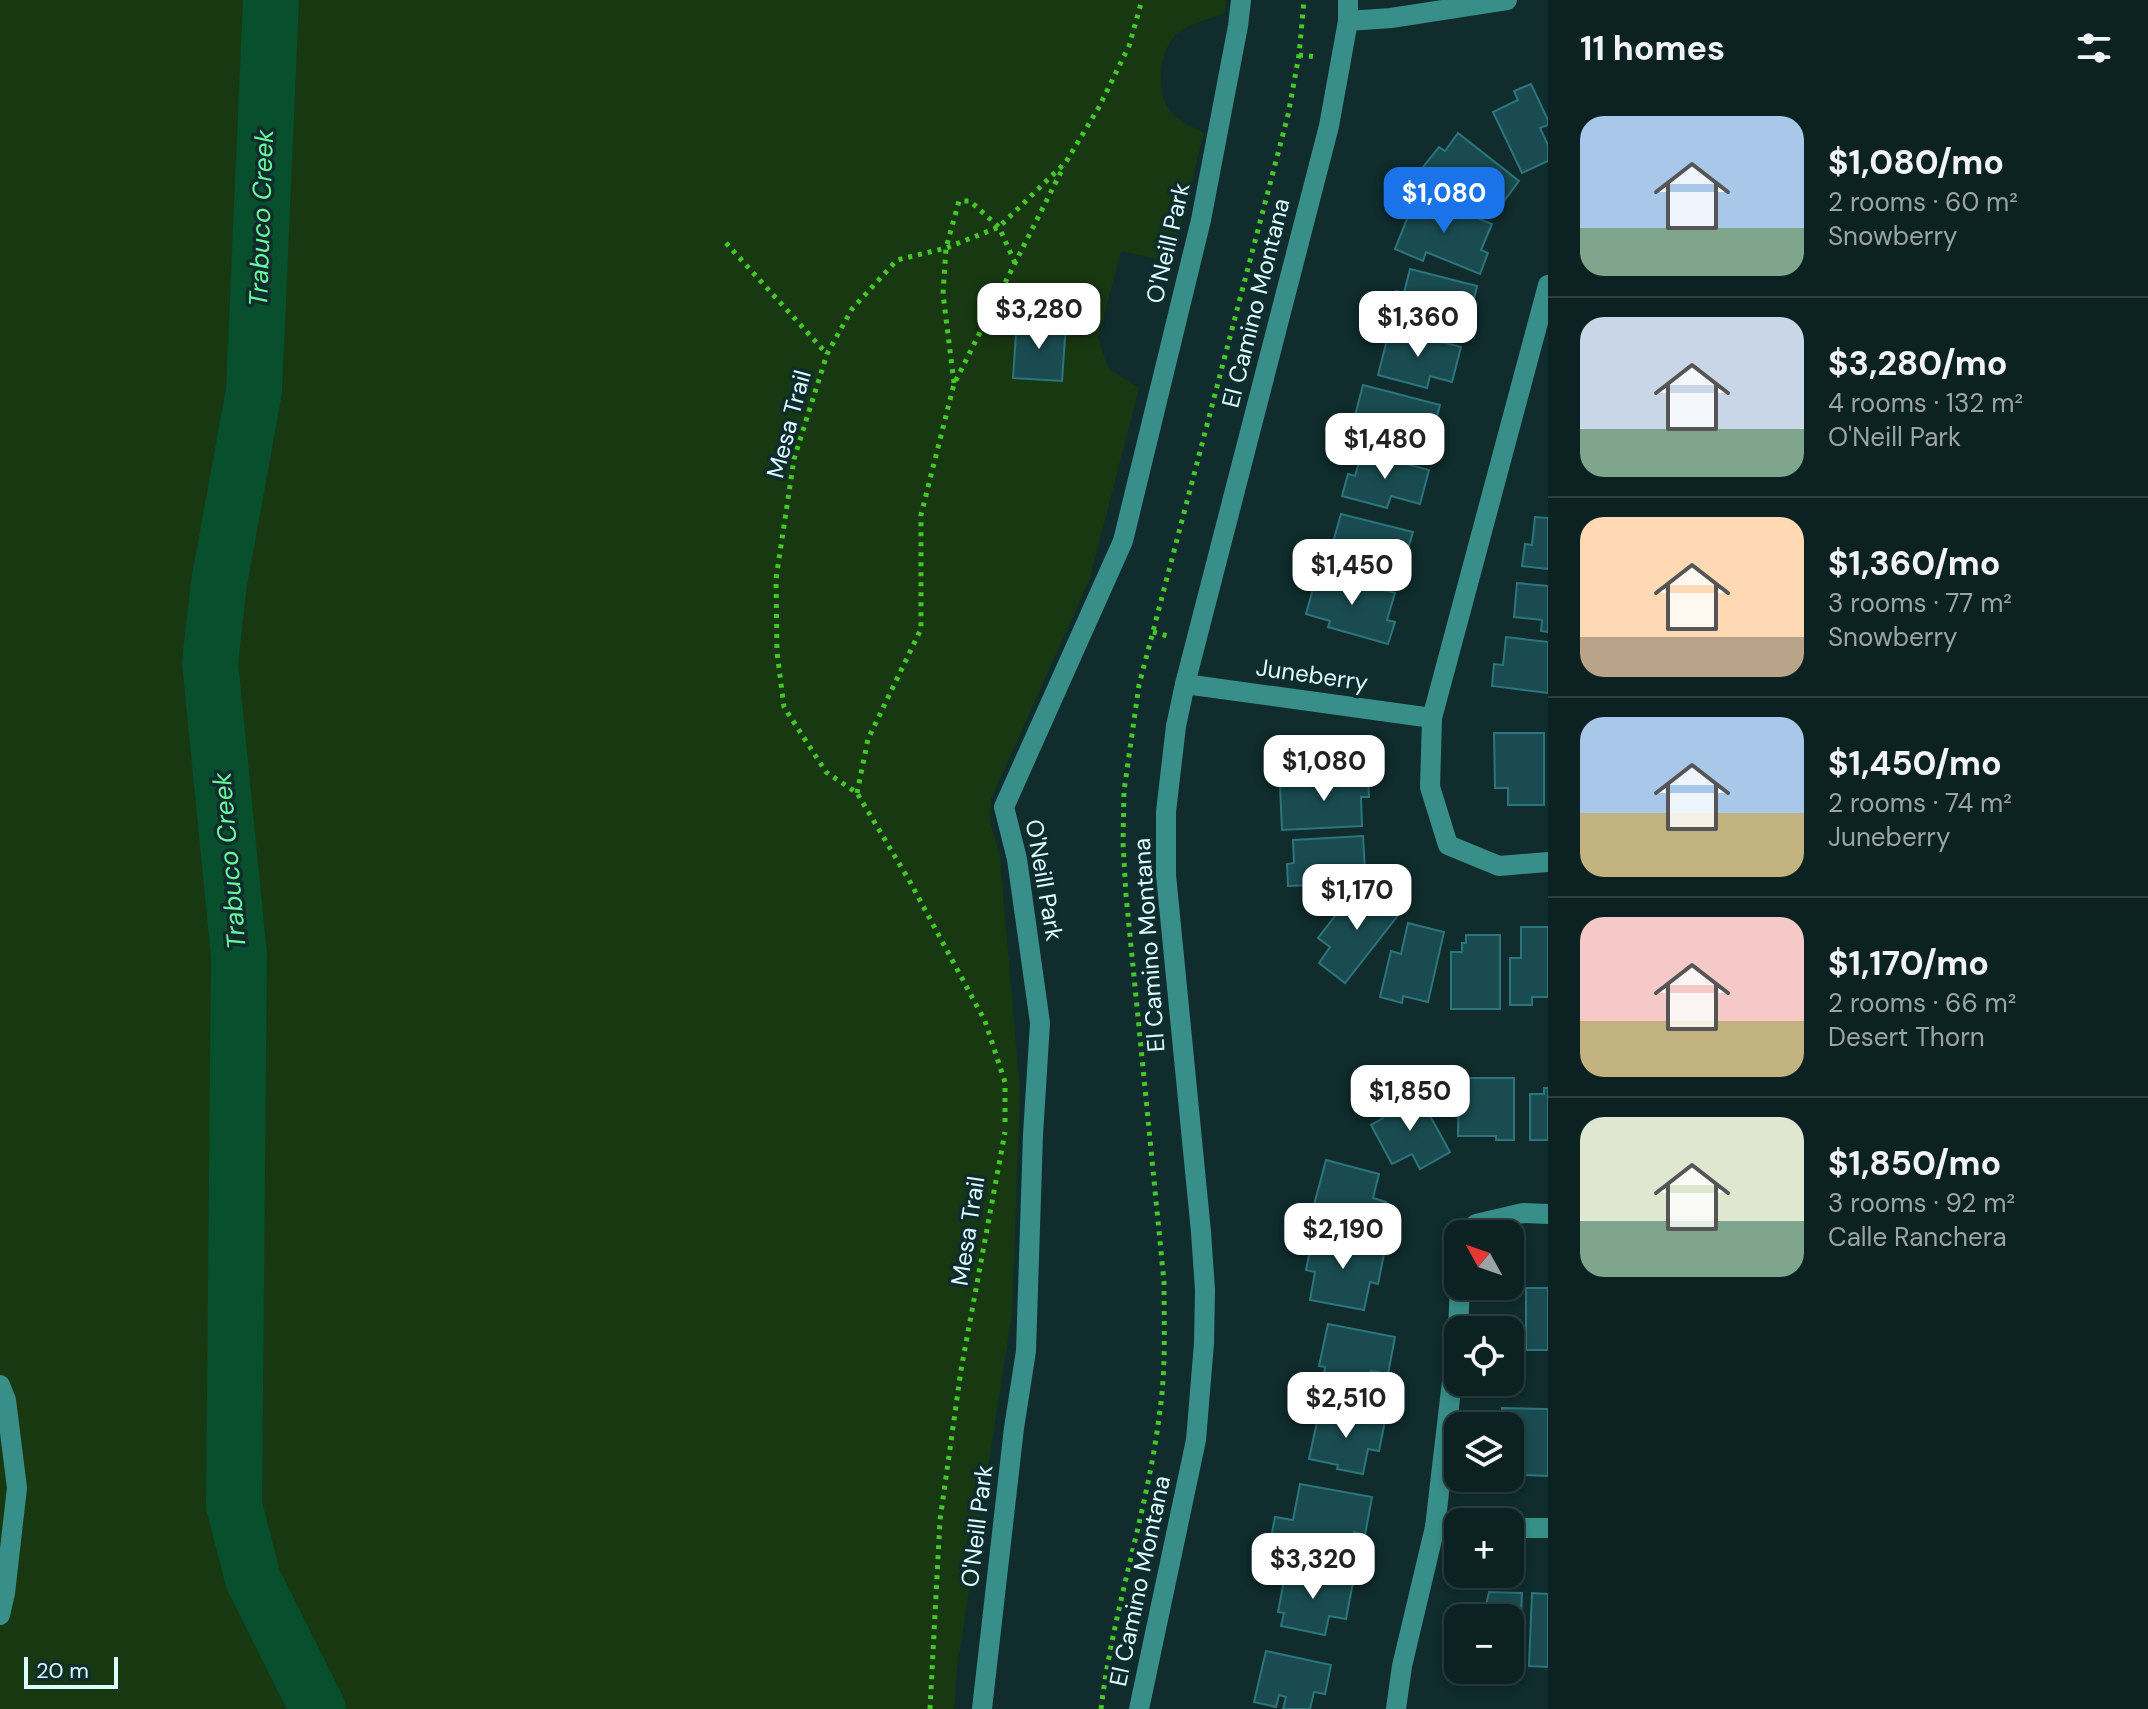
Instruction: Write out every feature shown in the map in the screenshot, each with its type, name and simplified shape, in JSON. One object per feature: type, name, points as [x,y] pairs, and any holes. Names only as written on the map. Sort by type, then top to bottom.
[{"type":"street","name":"O'Neill Park","points":[[982,1709],[1014,1428],[1026,1351],[1040,1023],[1017,859],[1004,807],[1123,541],[1201,220],[1241,0]]},
{"type":"street","name":"El Camino Montana","points":[[1139,1709],[1196,1440],[1203,1380],[1205,1290],[1201,1232],[1166,875],[1166,812],[1176,726],[1329,126],[1348,21],[1348,0]]},
{"type":"street","points":[[1348,21],[1391,18],[1507,0]]},
{"type":"street","points":[[1548,285],[1432,718],[1430,787],[1448,845],[1499,866],[1548,862]]},
{"type":"street","name":"Juneberry","points":[[1185,684],[1432,718]]},
{"type":"street","points":[[1502,1220],[1523,1213],[1548,1214]]},
{"type":"street","points":[[0,1385],[6,1400],[9,1489],[5,1593],[0,1615]]},
{"type":"street","points":[[1396,1709],[1402,1666],[1435,1527],[1450,1396]]},
{"type":"street","points":[[1435,1527],[1444,1527]]},
{"type":"street","points":[[1524,1528],[1548,1528]]},
{"type":"path","name":"Mesa Trail","points":[[857,793],[868,739],[921,629],[921,515],[954,384],[1066,162],[1099,107],[1129,46],[1142,0]]},
{"type":"path","name":"Mesa Trail","points":[[930,1709],[940,1520],[961,1370],[1005,1130],[1005,1082],[985,1021],[909,880],[857,793],[826,772],[784,707],[777,652],[776,579],[794,459],[827,354],[852,309],[897,260],[946,248],[999,227],[1066,162]]},
{"type":"path","points":[[954,384],[943,294],[946,248],[959,201],[970,201],[999,227],[1015,263]]},
{"type":"path","points":[[726,243],[827,354]]},
{"type":"green space","points":[[0,0],[1226,0],[1225,13],[1179,32],[1163,60],[1161,84],[1166,105],[1179,119],[1204,133],[1171,263],[1121,251],[1098,338],[1108,368],[1139,388],[1090,578],[991,799],[990,821],[1000,857],[1020,1092],[1012,1314],[957,1668],[954,1709],[0,1709]]},
{"type":"building","points":[[1531,84],[1548,120],[1548,125],[1540,128],[1548,145],[1548,161],[1522,173],[1493,112],[1518,100],[1514,91]]},
{"type":"building","points":[[1458,133],[1519,181],[1498,209],[1482,197],[1473,207],[1423,167],[1439,147],[1445,151]]},
{"type":"building","points":[[1417,194],[1492,224],[1481,250],[1488,253],[1480,274],[1426,252],[1423,261],[1395,249]]},
{"type":"building","points":[[1410,269],[1477,286],[1469,320],[1441,312],[1438,324],[1390,312],[1396,291],[1404,293]]},
{"type":"building","points":[[1017,320],[1066,324],[1062,381],[1013,378]]},
{"type":"building","points":[[1390,328],[1461,347],[1452,382],[1430,376],[1427,388],[1378,375]]},
{"type":"building","points":[[1363,385],[1440,405],[1433,431],[1441,434],[1436,455],[1373,439],[1375,433],[1352,427]]},
{"type":"building","points":[[1362,452],[1429,470],[1420,504],[1391,496],[1387,508],[1342,496],[1348,474],[1355,476]]},
{"type":"building","points":[[1341,514],[1413,532],[1403,566],[1386,562],[1383,575],[1328,560]]},
{"type":"building","points":[[1535,517],[1548,518],[1548,569],[1522,566],[1525,544],[1532,545]]},
{"type":"building","points":[[1318,571],[1395,593],[1387,620],[1395,622],[1388,644],[1328,627],[1330,621],[1306,614]]},
{"type":"building","points":[[1517,583],[1548,586],[1548,632],[1541,631],[1542,620],[1514,617]]},
{"type":"building","points":[[1506,637],[1548,642],[1548,693],[1492,686],[1494,664],[1503,665]]},
{"type":"building","points":[[1494,733],[1544,733],[1544,805],[1508,805],[1508,788],[1495,788]]},
{"type":"building","points":[[1368,776],[1369,797],[1361,797],[1362,826],[1282,830],[1280,786],[1304,785],[1304,779]]},
{"type":"building","points":[[1363,836],[1365,871],[1335,872],[1335,884],[1288,886],[1287,864],[1294,863],[1293,840]]},
{"type":"building","points":[[1374,886],[1403,909],[1345,983],[1319,963],[1330,947],[1318,938],[1349,898],[1358,905]]},
{"type":"building","points":[[1408,923],[1444,932],[1428,1002],[1403,996],[1402,1003],[1380,997],[1391,951],[1401,954]]},
{"type":"building","points":[[1521,927],[1548,927],[1548,997],[1532,997],[1532,1005],[1510,1005],[1510,958],[1521,958]]},
{"type":"building","points":[[1466,935],[1500,935],[1500,1009],[1451,1009],[1451,952],[1462,952]]},
{"type":"building","points":[[1459,1078],[1514,1078],[1514,1140],[1496,1140],[1496,1136],[1458,1136]]},
{"type":"building","points":[[1544,1088],[1548,1088],[1548,1140],[1530,1140],[1530,1094],[1544,1094]]},
{"type":"building","points":[[1417,1092],[1450,1152],[1420,1169],[1412,1154],[1392,1164],[1371,1125],[1383,1118],[1380,1112]]},
{"type":"building","points":[[1326,1160],[1379,1174],[1373,1198],[1386,1202],[1378,1234],[1311,1216]]},
{"type":"building","points":[[1313,1235],[1385,1249],[1378,1284],[1370,1282],[1364,1310],[1310,1300],[1315,1272],[1306,1270]]},
{"type":"building","points":[[1526,1288],[1548,1288],[1548,1350],[1526,1350]]},
{"type":"building","points":[[1328,1324],[1395,1337],[1388,1374],[1371,1371],[1367,1389],[1323,1381],[1325,1367],[1319,1366]]},
{"type":"building","points":[[1320,1408],[1385,1421],[1379,1451],[1368,1449],[1363,1474],[1309,1459]]},
{"type":"building","points":[[1502,1408],[1548,1409],[1548,1476],[1524,1475],[1524,1412],[1502,1412]]},
{"type":"building","points":[[1300,1484],[1372,1497],[1365,1535],[1354,1532],[1349,1558],[1270,1543],[1275,1517],[1293,1520]]},
{"type":"building","points":[[1286,1570],[1353,1582],[1346,1619],[1329,1616],[1325,1635],[1281,1626],[1284,1613],[1278,1612]]},
{"type":"building","points":[[1489,1592],[1522,1593],[1522,1604],[1486,1604]]},
{"type":"building","points":[[1532,1593],[1548,1594],[1548,1667],[1529,1666]]},
{"type":"building","points":[[1266,1651],[1331,1665],[1325,1694],[1314,1692],[1310,1709],[1283,1709],[1286,1697],[1279,1695],[1276,1707],[1254,1702]]},
{"type":"waterway","name":"Trabuco Creek","points":[[271,0],[254,391],[219,583],[210,662],[239,956],[234,1505],[253,1579],[318,1709]]}]
